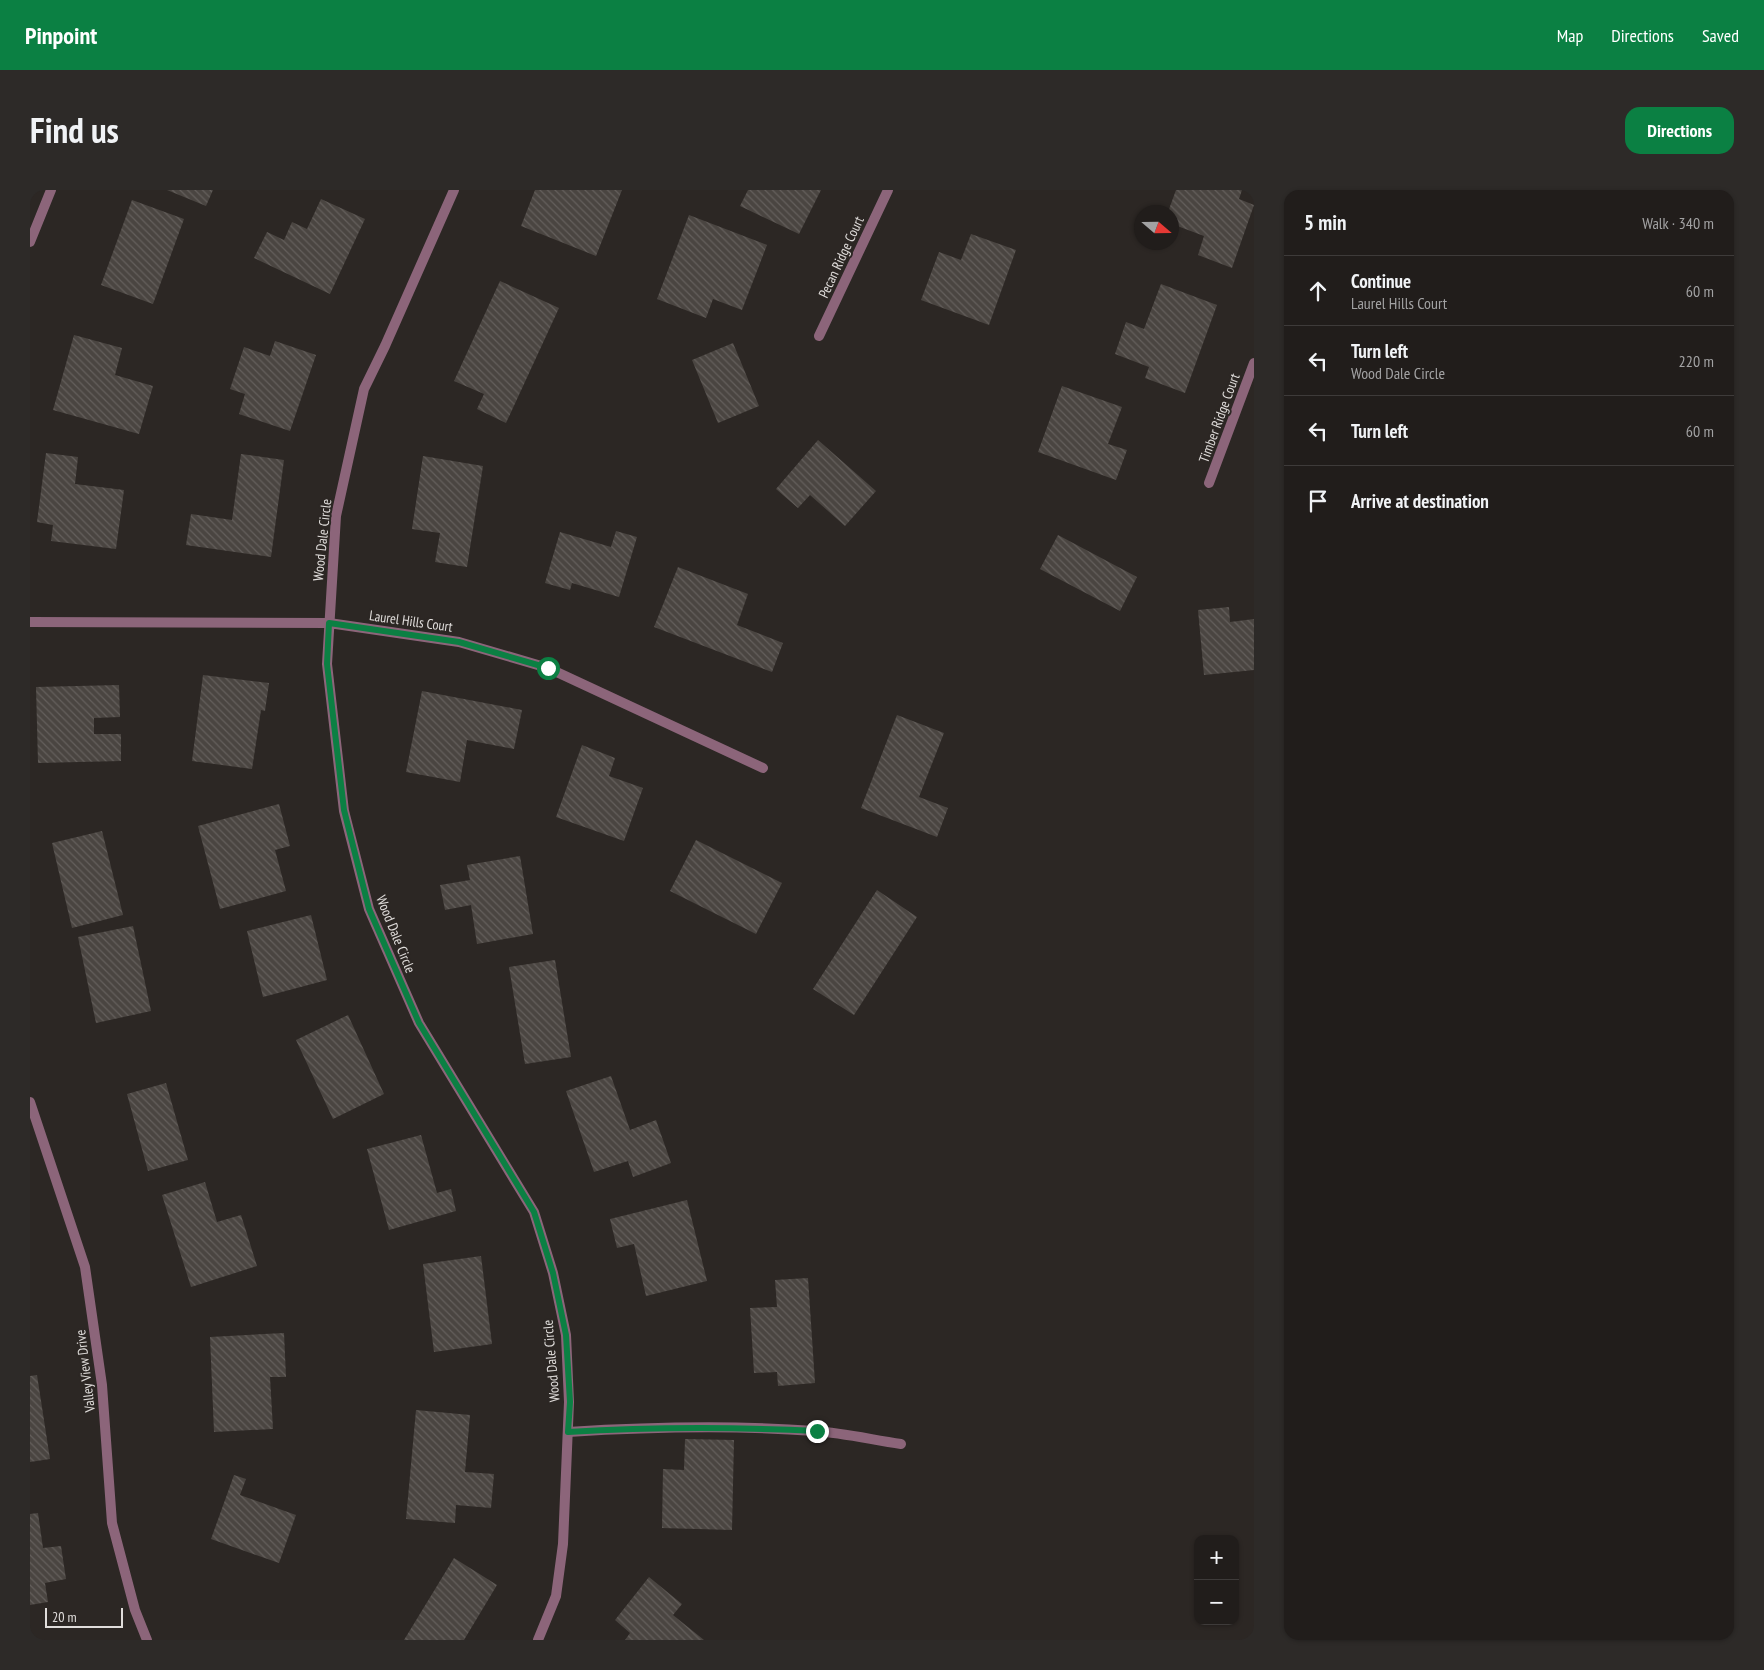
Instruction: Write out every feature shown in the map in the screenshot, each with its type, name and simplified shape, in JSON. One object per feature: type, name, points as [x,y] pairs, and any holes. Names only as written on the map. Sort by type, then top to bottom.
[{"type":"street","points":[[30,242],[51,190]]},
{"type":"street","name":"Wood Dale Circle","points":[[454,190],[364,389],[336,516],[327,664],[344,810],[369,909],[419,1023],[534,1212],[553,1273],[566,1335],[570,1402],[562,1544],[556,1596],[538,1640]]},
{"type":"street","name":"Pecan Ridge Court","points":[[818,336],[888,190]]},
{"type":"street","name":"Timber Ridge Court","points":[[1209,483],[1254,363]]},
{"type":"street","name":"Laurel Hills Court","points":[[30,622],[329,623],[459,642],[548,668],[763,768]]},
{"type":"street","name":"Valley View Drive","points":[[30,1102],[85,1267],[102,1385],[112,1523],[135,1610],[147,1640]]},
{"type":"street","points":[[568,1432],[625,1429],[758,1428],[817,1431],[901,1444]]},
{"type":"building","points":[[167,190],[213,190],[206,206]]},
{"type":"building","points":[[535,190],[622,190],[596,256],[521,226]]},
{"type":"building","points":[[748,190],[821,190],[799,234],[740,206]]},
{"type":"building","points":[[1176,190],[1242,190],[1239,199],[1254,205],[1232,268],[1198,255],[1204,236],[1179,227],[1179,205],[1171,205]]},
{"type":"building","points":[[321,199],[365,219],[330,294],[254,258],[267,232],[284,240],[292,222],[307,229]]},
{"type":"building","points":[[132,200],[184,219],[153,304],[101,285]]},
{"type":"building","points":[[689,215],[767,245],[742,310],[713,299],[706,318],[657,299]]},
{"type":"building","points":[[971,234],[1016,250],[989,325],[921,300],[939,252],[961,260]]},
{"type":"building","points":[[500,281],[559,308],[506,423],[477,409],[484,394],[454,381]]},
{"type":"building","points":[[1161,284],[1217,305],[1185,393],[1145,378],[1149,367],[1115,354],[1126,322],[1144,329]]},
{"type":"building","points":[[74,335],[122,348],[115,375],[153,386],[139,434],[53,410]]},
{"type":"building","points":[[275,341],[316,355],[290,431],[239,414],[245,394],[230,389],[244,347],[270,356]]},
{"type":"building","points":[[733,343],[759,406],[718,423],[692,360]]},
{"type":"building","points":[[1062,386],[1122,407],[1108,444],[1127,450],[1116,480],[1038,452]]},
{"type":"building","points":[[818,440],[876,491],[845,526],[810,495],[798,508],[776,489]]},
{"type":"building","points":[[46,453],[78,457],[75,484],[124,490],[116,549],[51,541],[53,525],[37,522]]},
{"type":"building","points":[[241,454],[284,460],[271,557],[186,545],[191,514],[232,520]]},
{"type":"building","points":[[423,456],[483,466],[467,567],[435,562],[440,533],[412,529]]},
{"type":"building","points":[[616,531],[637,537],[619,597],[572,583],[570,590],[545,583],[560,532],[611,547]]},
{"type":"building","points":[[1058,535],[1137,577],[1120,611],[1040,569]]},
{"type":"building","points":[[678,567],[748,594],[737,625],[783,643],[772,672],[654,627]]},
{"type":"building","points":[[1229,607],[1230,622],[1254,619],[1254,670],[1204,675],[1198,610]]},
{"type":"building","points":[[203,675],[269,683],[265,711],[261,710],[252,769],[192,761]]},
{"type":"building","points":[[119,685],[120,717],[94,718],[94,734],[121,734],[121,761],[38,763],[36,687]]},
{"type":"building","points":[[422,691],[522,710],[514,749],[467,740],[460,782],[406,772]]},
{"type":"building","points":[[897,715],[944,733],[919,797],[948,808],[937,837],[861,808]]},
{"type":"building","points":[[582,745],[615,758],[609,776],[643,788],[624,841],[556,817]]},
{"type":"building","points":[[279,804],[290,846],[275,850],[286,891],[220,909],[198,826]]},
{"type":"building","points":[[102,831],[123,915],[72,928],[52,843]]},
{"type":"building","points":[[696,840],[782,883],[756,934],[670,891]]},
{"type":"building","points":[[520,856],[533,934],[477,944],[471,905],[445,910],[440,885],[470,880],[467,865]]},
{"type":"building","points":[[877,890],[917,917],[854,1015],[813,989]]},
{"type":"building","points":[[311,915],[327,980],[263,997],[247,931]]},
{"type":"building","points":[[133,926],[151,1011],[96,1023],[78,937]]},
{"type":"building","points":[[555,960],[571,1057],[525,1064],[509,967]]},
{"type":"building","points":[[348,1015],[384,1094],[333,1119],[296,1040]]},
{"type":"building","points":[[611,1076],[630,1130],[656,1120],[671,1163],[633,1177],[628,1161],[594,1172],[566,1091]]},
{"type":"building","points":[[166,1083],[188,1160],[148,1171],[127,1094]]},
{"type":"building","points":[[421,1135],[437,1193],[451,1189],[456,1211],[389,1230],[367,1149]]},
{"type":"building","points":[[205,1182],[217,1222],[241,1215],[257,1266],[191,1287],[162,1195]]},
{"type":"building","points":[[687,1200],[707,1281],[646,1296],[634,1244],[617,1248],[610,1219]]},
{"type":"building","points":[[481,1256],[492,1344],[434,1352],[423,1264]]},
{"type":"building","points":[[808,1278],[815,1383],[778,1386],[777,1372],[754,1373],[750,1308],[777,1307],[775,1280]]},
{"type":"building","points":[[284,1333],[286,1377],[270,1377],[273,1429],[214,1432],[210,1337]]},
{"type":"building","points":[[37,1375],[50,1459],[30,1462],[30,1376]]},
{"type":"building","points":[[416,1410],[470,1415],[465,1472],[494,1474],[491,1508],[456,1505],[455,1523],[406,1519]]},
{"type":"building","points":[[685,1439],[734,1440],[732,1530],[662,1528],[663,1469],[684,1470]]},
{"type":"building","points":[[234,1475],[246,1479],[240,1495],[296,1515],[279,1563],[211,1539]]},
{"type":"building","points":[[38,1513],[43,1548],[61,1546],[66,1579],[45,1583],[48,1602],[30,1605],[30,1514]]},
{"type":"building","points":[[454,1558],[497,1585],[464,1640],[404,1640]]},
{"type":"building","points":[[649,1577],[682,1604],[673,1615],[704,1640],[625,1640],[630,1633],[615,1620]]},
{"type":"route","points":[[548,668],[459,642],[329,623],[327,664],[344,810],[369,909],[419,1023],[534,1212],[553,1273],[566,1335],[570,1402],[568,1432],[625,1429],[758,1428],[817,1431]]}]
